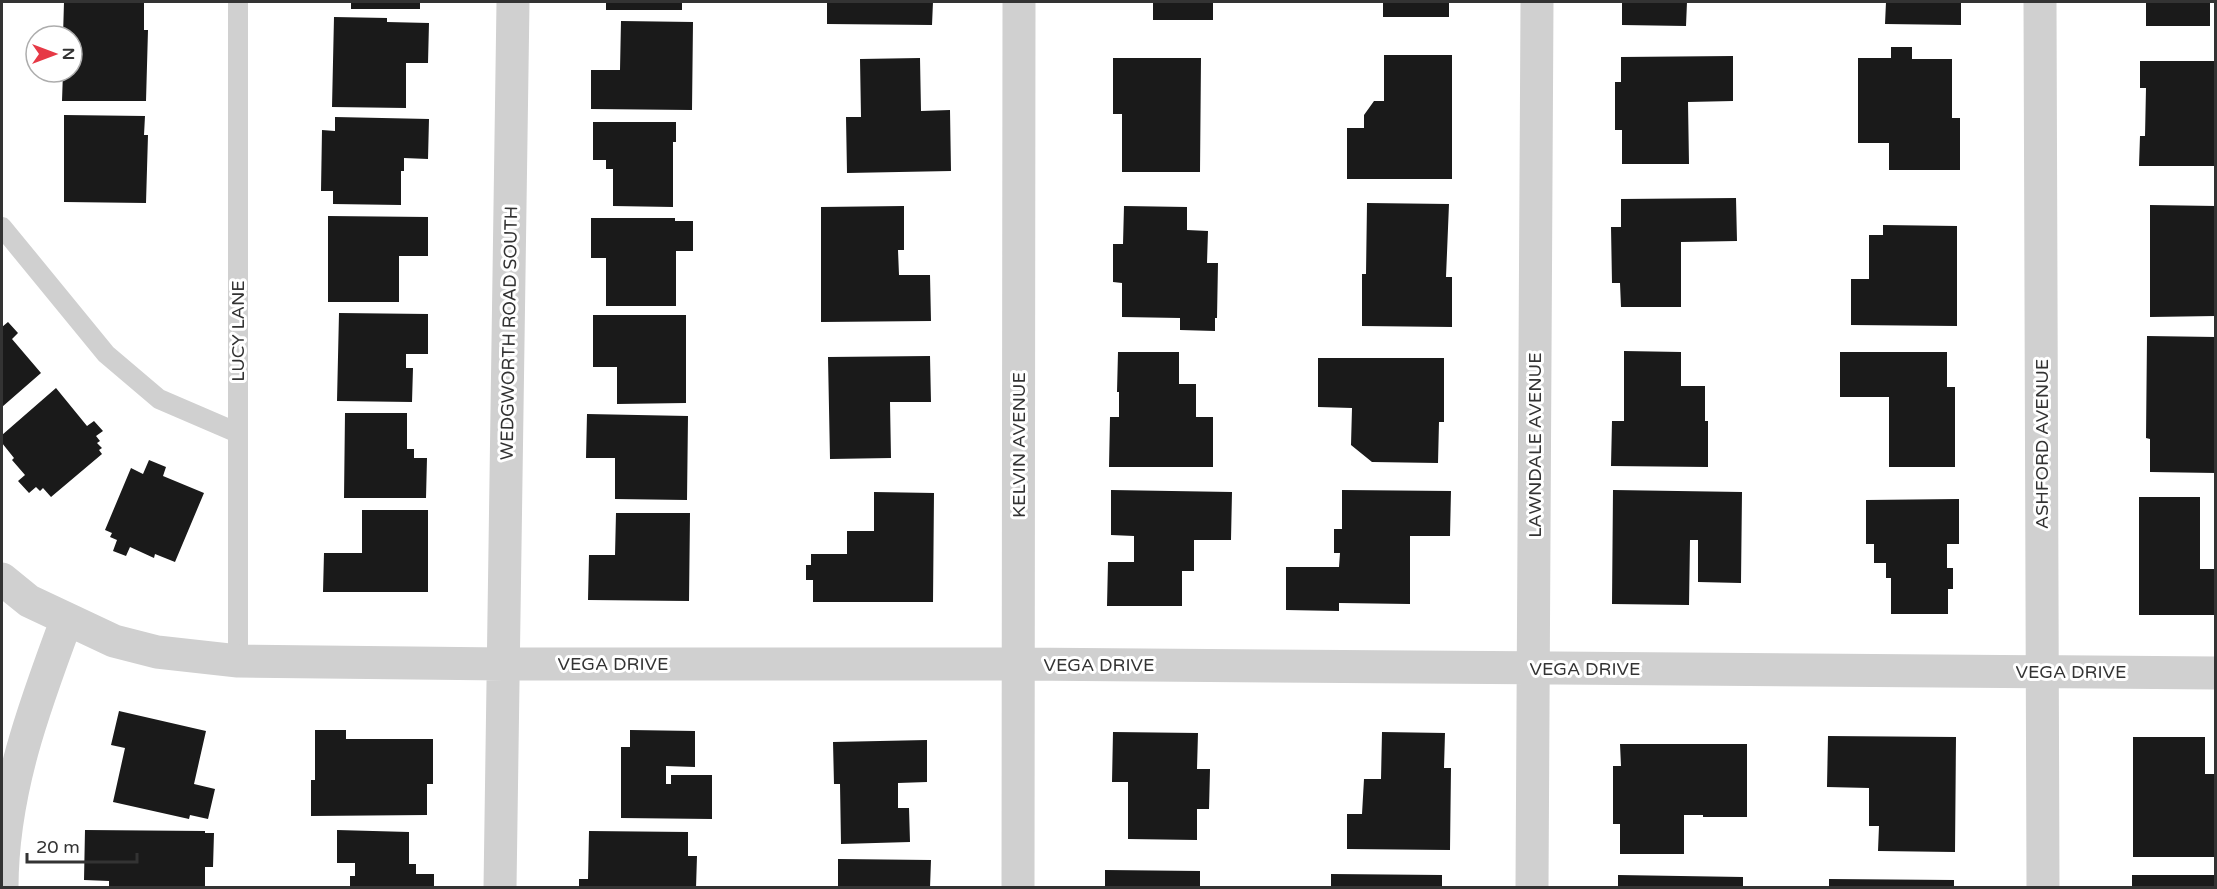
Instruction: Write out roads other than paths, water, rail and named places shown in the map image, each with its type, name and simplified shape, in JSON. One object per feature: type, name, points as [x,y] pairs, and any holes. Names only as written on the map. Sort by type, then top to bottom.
[{"type":"street","name":"WEDGWORTH ROAD SOUTH","points":[[500,888],[513,2]]},
{"type":"street","name":"KELVIN AVENUE","points":[[1018,888],[1019,2]]},
{"type":"street","name":"LAWNDALE AVENUE","points":[[1532,888],[1537,2]]},
{"type":"street","name":"ASHFORD AVENUE","points":[[2040,2],[2043,888]]},
{"type":"street","name":"VEGA DRIVE","points":[[2,579],[29,601],[114,641],[156,652],[238,661],[2216,673]]},
{"type":"street","points":[[2,888],[2,852],[14,782],[31,715],[67,619]]},
{"type":"lane","name":"LUCY LANE","points":[[238,2],[238,661]]},
{"type":"lane","points":[[2,227],[106,354],[159,399],[238,433]]}]
